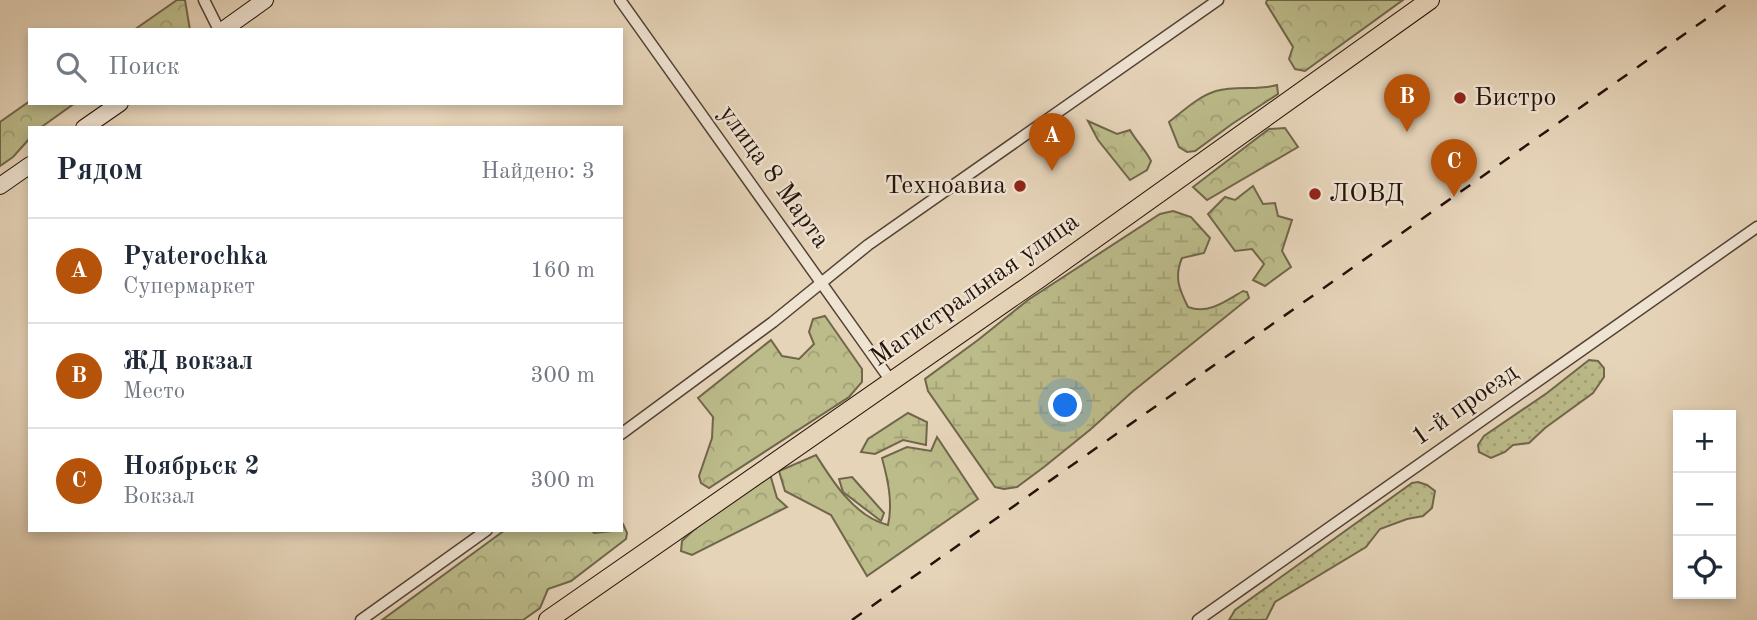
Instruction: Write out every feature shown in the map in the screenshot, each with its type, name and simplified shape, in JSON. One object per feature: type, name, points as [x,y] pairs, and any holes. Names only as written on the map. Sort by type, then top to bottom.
[{"type":"main road","points":[[224,28],[265,0]]},
{"type":"main road","name":"Магистральная улица","points":[[548,620],[1430,0]]},
{"type":"main road","points":[[87,126],[117,105]]},
{"type":"main road","points":[[0,186],[28,166]]},
{"type":"street","points":[[204,0],[220,28]]},
{"type":"street","name":"улица 8 Марта","points":[[620,0],[891,380]]},
{"type":"street","points":[[623,432],[868,246],[1218,0]]},
{"type":"street","name":"1-й проезд","points":[[1203,619],[1757,227]]},
{"type":"street","points":[[361,620],[484,532]]},
{"type":"green space","points":[[177,0],[185,0],[190,28],[137,28]]},
{"type":"green space","points":[[1267,0],[1403,0],[1305,71],[1295,69],[1289,59],[1293,47],[1266,3]]},
{"type":"green space","points":[[1277,85],[1278,94],[1195,151],[1187,152],[1179,147],[1169,122],[1197,100],[1224,89]]},
{"type":"green space","points":[[28,102],[28,105],[72,105],[43,126],[28,126],[28,140],[13,157],[0,166],[0,122]]},
{"type":"green space","points":[[1088,121],[1117,134],[1130,130],[1151,161],[1147,170],[1130,180],[1098,140]]},
{"type":"green space","points":[[1285,128],[1298,147],[1207,200],[1193,187],[1269,129]]},
{"type":"green space","points":[[1253,186],[1263,204],[1275,203],[1278,216],[1292,220],[1282,251],[1291,267],[1265,286],[1253,280],[1264,264],[1252,249],[1235,251],[1208,214],[1225,197],[1235,200]]},
{"type":"green space","points":[[1173,211],[1191,217],[1210,238],[1204,253],[1182,258],[1178,271],[1179,283],[1188,307],[1210,308],[1243,291],[1247,292],[1249,298],[1044,467],[1017,487],[995,487],[928,391],[925,379],[1028,300],[1160,214]]},
{"type":"green space","points":[[825,316],[862,369],[862,382],[849,397],[709,488],[701,483],[699,476],[712,438],[713,417],[698,398],[771,340],[782,356],[799,359],[814,344],[809,332],[813,319]]},
{"type":"green space","points":[[1589,360],[1598,361],[1604,368],[1604,377],[1593,393],[1529,443],[1513,445],[1491,458],[1479,452],[1478,445],[1484,436],[1547,393]]},
{"type":"green space","points":[[908,413],[927,422],[926,445],[903,440],[875,454],[861,452],[868,439]]},
{"type":"green space","points":[[937,437],[978,499],[867,576],[831,515],[785,491],[779,471],[816,455],[855,506],[876,521],[888,525],[890,500],[882,458],[907,447],[931,451]]},
{"type":"green space","points":[[770,474],[777,498],[787,507],[692,555],[681,551],[682,541],[700,524]]},
{"type":"green space","points":[[852,477],[884,513],[881,521],[843,492],[839,479]]},
{"type":"green space","points":[[1418,482],[1435,491],[1432,508],[1423,516],[1380,529],[1366,547],[1275,602],[1266,620],[1229,620],[1235,610],[1412,483]]},
{"type":"green space","points":[[623,524],[627,533],[626,539],[571,581],[548,589],[540,608],[523,620],[382,620],[502,532],[623,532]]},
{"type":"railway","points":[[852,620],[1733,0]]},
{"type":"place","name":"Бистро","points":[[1460,98]]},
{"type":"place","name":"ЖД вокзал","points":[[1407,132]]},
{"type":"place","name":"Pyaterochka","points":[[1052,171]]},
{"type":"place","name":"Техноавиа","points":[[1020,186]]},
{"type":"place","name":"ЛОВД","points":[[1315,194]]},
{"type":"place","name":"Ноябрьск 2","points":[[1454,197]]}]
